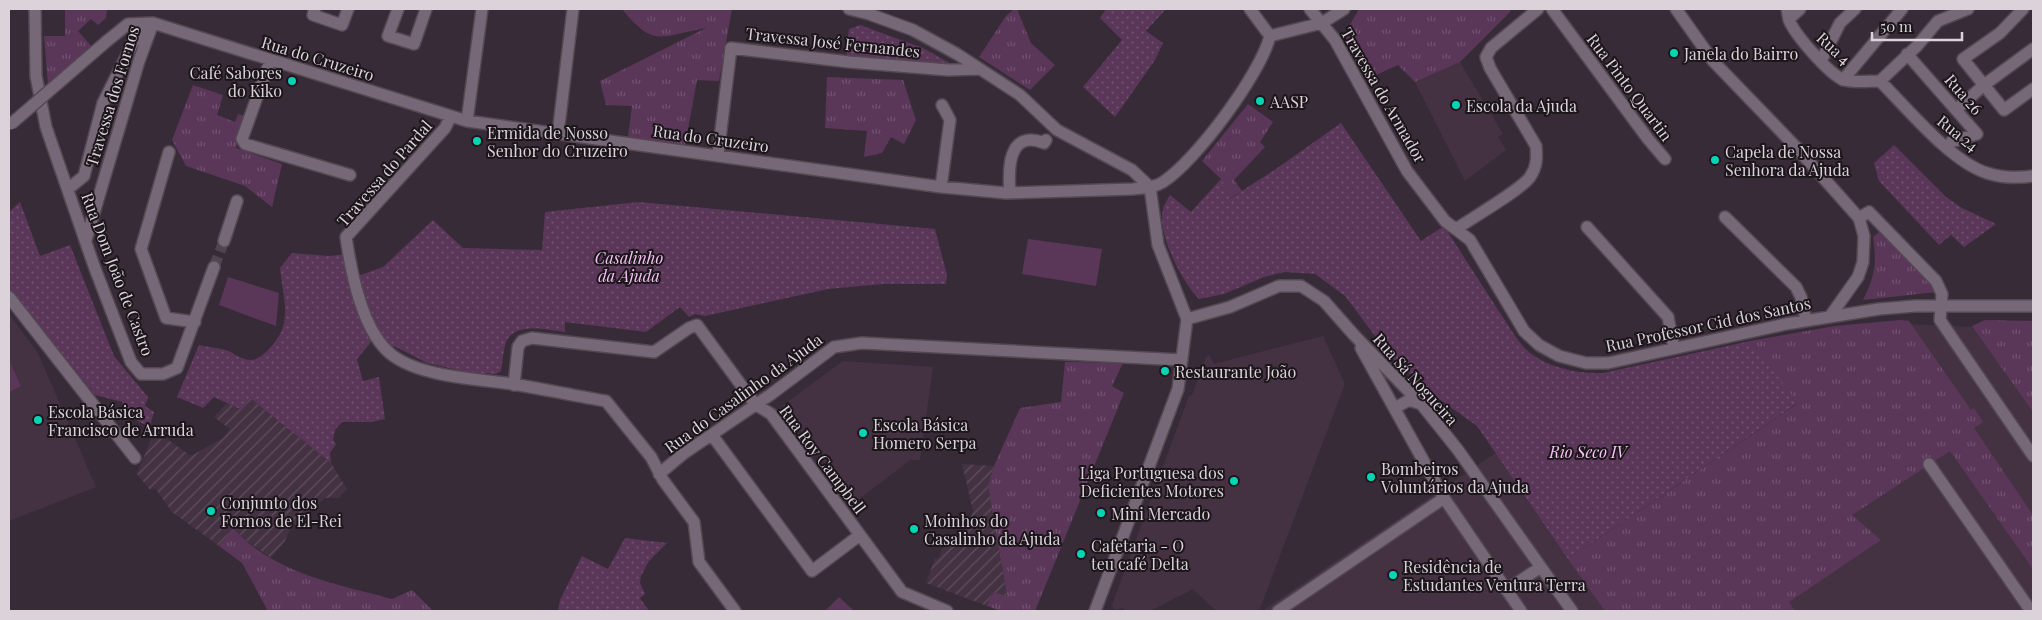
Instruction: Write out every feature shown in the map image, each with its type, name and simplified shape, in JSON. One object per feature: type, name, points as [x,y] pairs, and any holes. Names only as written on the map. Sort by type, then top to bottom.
[{"type":"street","name":"Rua Dom João de Castro","points":[[35,9],[36,76],[46,127],[131,362],[141,374],[163,374],[177,368],[195,322]]},
{"type":"street","points":[[315,9],[312,15],[342,25],[348,9]]},
{"type":"street","points":[[398,9],[388,36],[414,44],[426,9]]},
{"type":"street","points":[[467,121],[482,9]]},
{"type":"street","points":[[558,134],[573,9]]},
{"type":"street","points":[[849,9],[913,30],[957,54],[1020,95],[1057,130],[1132,170],[1150,188],[1158,245],[1188,319],[1178,389],[1095,611]]},
{"type":"street","points":[[1250,9],[1270,36],[1322,22],[1344,9]]},
{"type":"street","name":"Travessa do Armador","points":[[1310,9],[1322,22],[1334,40],[1402,164],[1445,221],[1456,229]]},
{"type":"street","points":[[1456,229],[1527,181],[1534,169],[1537,156],[1536,146],[1490,68],[1486,57],[1491,48],[1538,9]]},
{"type":"street","name":"Rua Pinto Quartin","points":[[1552,9],[1648,139],[1665,159]]},
{"type":"street","points":[[1676,9],[1713,61],[1795,146],[1858,218],[1864,236],[1863,262],[1858,277],[1831,315]]},
{"type":"street","points":[[1788,14],[1800,9]]},
{"type":"street","points":[[1821,61],[1840,23],[1856,9]]},
{"type":"street","points":[[1844,80],[1902,9]]},
{"type":"street","points":[[1880,80],[1908,54],[1938,21],[1942,9]]},
{"type":"street","points":[[1938,21],[1968,9]]},
{"type":"street","points":[[2023,9],[2000,32],[1963,59],[2004,110],[2033,90]]},
{"type":"street","name":"Rua 4","points":[[1788,14],[1799,37],[1821,61],[1844,80],[1862,82],[1880,80]]},
{"type":"street","name":"Travessa dos Fornos","points":[[68,190],[84,176],[103,103],[134,43],[152,23]]},
{"type":"street","name":"Travessa dos Fornos","points":[[86,240],[138,61],[152,23]]},
{"type":"street","name":"Rua do Cruzeiro","points":[[10,125],[128,24],[152,23],[467,121],[941,187],[1010,193],[1150,188],[1162,183],[1196,153],[1229,111],[1267,50],[1270,36]]},
{"type":"street","name":"Travessa José Fernandes","points":[[718,156],[731,48],[859,63],[948,70],[979,69]]},
{"type":"street","points":[[1956,110],[1984,85],[2033,49]]},
{"type":"street","name":"Rua 26","points":[[1908,54],[1977,134],[1951,142]]},
{"type":"street","points":[[270,61],[242,139],[244,144],[350,175]]},
{"type":"street","name":"Rua 24","points":[[1880,80],[1944,146],[1962,159],[1987,174],[2018,178],[2033,176]]},
{"type":"street","points":[[941,187],[950,120],[942,105]]},
{"type":"street","name":"Travessa do Pardal","points":[[451,116],[445,128],[346,237],[348,254],[364,315],[376,336],[392,354],[421,368],[450,376],[514,384]]},
{"type":"street","points":[[1010,193],[1010,158],[1016,147],[1027,140],[1036,140],[1044,143],[1046,140]]},
{"type":"street","points":[[169,152],[141,249],[166,318],[195,322],[214,267]]},
{"type":"street","points":[[224,241],[237,201]]},
{"type":"street","points":[[1858,218],[1870,212],[1939,285],[1942,294],[1940,320],[2033,456]]},
{"type":"street","points":[[1725,217],[1796,287],[1801,297],[1806,320]]},
{"type":"street","points":[[1587,227],[1668,316],[1674,348]]},
{"type":"street","name":"Rua Professor Cid dos Santos","points":[[1456,229],[1465,235],[1473,245],[1518,324],[1547,351],[1572,360],[1608,363],[1831,315],[1880,309],[1941,306],[2033,306]]},
{"type":"street","name":"Rua Sá Nogueira","points":[[1188,319],[1230,307],[1279,286],[1301,286],[1324,301],[1422,405],[1458,450],[1572,611]]},
{"type":"street","points":[[9,297],[135,458]]},
{"type":"street","name":"Rua Roy Campbell","points":[[514,384],[518,347],[522,340],[532,338],[654,352],[689,328],[697,325],[755,404],[771,414],[902,592],[947,611]]},
{"type":"street","name":"Rua Sá Nogueira","points":[[1354,335],[1444,498],[1521,611]]},
{"type":"street","name":"Rua do Casalinho da Ajuda","points":[[514,384],[606,401],[651,457],[659,474],[834,347],[862,343],[1182,360]]},
{"type":"street","points":[[1395,408],[1410,400],[1422,405]]},
{"type":"street","points":[[712,434],[812,571],[860,535]]},
{"type":"street","points":[[1929,464],[2031,611]]},
{"type":"street","points":[[659,474],[694,522],[699,562],[734,611]]},
{"type":"street","points":[[1278,611],[1444,498]]},
{"type":"street","points":[[1506,590],[1541,567]]},
{"type":"shaded area","name":"Escola da Ajuda","points":[[1460,62],[1503,134],[1498,137],[1506,150],[1465,181],[1415,82]]},
{"type":"shaded area","name":"Escola Básica Francisco de Arruda","points":[[9,314],[38,353],[96,487],[9,521]]},
{"type":"shaded area","points":[[1907,324],[1976,327],[2033,406],[2033,611],[1686,611]]},
{"type":"shaded area","name":"Liga Portuguesa dos Deficientes Motores","points":[[1323,336],[1345,384],[1259,611],[1216,611],[1193,589],[1150,611],[1125,611],[1123,608],[1115,610],[1112,605],[1189,396],[1192,395],[1206,357],[1209,355],[1214,364]]},
{"type":"shaded area","name":"Escola Básica Homero Serpa","points":[[843,361],[933,367],[920,460],[910,460],[854,503],[782,406]]},
{"type":"shaded area","points":[[250,398],[331,463],[347,489],[338,498],[325,498],[290,529],[285,541],[271,558],[244,539],[233,528],[219,546],[172,512],[155,488],[150,490],[137,474],[151,439],[167,439],[191,456],[223,438],[230,429],[214,417],[227,403],[242,410]]},
{"type":"shaded area","points":[[1512,442],[1627,611],[1262,611]]},
{"type":"shaded area","points":[[962,464],[994,466],[988,486],[1007,597],[993,592],[987,606],[926,583],[935,558],[938,559],[942,549],[965,532],[973,511]]},
{"type":"green space","points":[[65,9],[107,9],[106,18],[98,25],[91,19],[78,31],[93,48],[48,85],[44,36],[65,36]]},
{"type":"green space","points":[[622,9],[732,9],[719,81],[697,80],[685,145],[628,137],[632,106],[606,105],[600,81],[706,28],[669,36],[651,35],[633,22]]},
{"type":"green space","points":[[1014,9],[1017,9],[1031,43],[1055,65],[1030,90],[979,57],[1006,16]]},
{"type":"green space","points":[[1106,9],[1166,9],[1146,31],[1163,43],[1155,60],[1115,117],[1083,87],[1122,40],[1100,18]]},
{"type":"green space","points":[[1359,9],[1508,9],[1511,11],[1460,62],[1415,82],[1398,65],[1367,79],[1344,35]]},
{"type":"green space","points":[[860,25],[923,48],[951,64],[948,70],[849,62],[846,51],[849,29]]},
{"type":"green space","points":[[827,77],[903,80],[916,120],[904,144],[891,137],[882,153],[864,157],[867,131],[825,128]]},
{"type":"green space","points":[[193,85],[223,95],[217,115],[235,122],[238,114],[248,117],[236,148],[282,164],[272,207],[245,186],[186,166],[172,140]]},
{"type":"green space","points":[[1248,104],[1273,122],[1260,142],[1265,147],[1234,180],[1242,191],[1230,198],[1221,179],[1202,161]]},
{"type":"green space","name":"Rio Seco IV","points":[[1341,123],[1421,241],[1444,226],[1525,349],[1546,363],[1565,369],[1603,373],[1750,341],[1798,403],[1568,559],[1477,426],[1435,396],[1390,356],[1345,296],[1315,274],[1284,272],[1264,277],[1224,294],[1199,299],[1185,281],[1172,257],[1167,244],[1162,219],[1164,207],[1170,195],[1191,212],[1221,179],[1231,198]]},
{"type":"green space","points":[[1894,145],[1946,197],[1962,208],[1996,224],[1964,247],[1951,235],[1939,245],[1879,181],[1874,163]]},
{"type":"green space","points":[[20,202],[40,256],[70,245],[114,356],[148,397],[145,406],[154,412],[150,426],[141,423],[131,416],[122,406],[123,402],[95,395],[9,289],[9,212]]},
{"type":"green space","name":"Casalinho da Ajuda","points":[[639,202],[935,229],[947,275],[946,284],[883,284],[828,289],[705,316],[695,314],[689,317],[680,307],[646,332],[565,322],[565,332],[534,328],[526,329],[512,334],[507,340],[501,371],[496,374],[486,373],[485,376],[427,363],[394,346],[391,349],[376,336],[357,359],[363,381],[379,377],[385,419],[371,422],[342,422],[335,430],[333,440],[336,444],[330,453],[331,463],[250,398],[242,410],[214,397],[203,408],[177,397],[199,345],[226,350],[241,358],[251,360],[262,356],[276,341],[281,332],[285,312],[280,268],[292,253],[329,256],[348,254],[355,277],[383,267],[433,220],[463,248],[542,250],[545,212]]},
{"type":"green space","points":[[1879,232],[1883,233],[1937,292],[1863,300],[1874,269],[1873,237]]},
{"type":"green space","points":[[1028,239],[1102,249],[1096,286],[1022,274]]},
{"type":"green space","points":[[228,277],[279,293],[276,326],[219,305]]},
{"type":"green space","points":[[1901,320],[1909,321],[1971,410],[1974,408],[1983,422],[1974,428],[2033,515],[2033,569],[1950,451],[1852,515],[1881,540],[1789,602],[1795,611],[1605,611],[1568,559],[1797,404],[1750,341],[1835,326]]},
{"type":"green space","points":[[1985,320],[2033,321],[2033,412],[1972,326]]},
{"type":"green space","points":[[9,360],[21,386],[9,392]]},
{"type":"green space","points":[[1065,362],[1123,363],[1112,386],[1124,393],[1035,611],[1001,611],[987,606],[993,592],[1007,596],[988,486],[994,466],[1020,408],[1061,402]]},
{"type":"green space","points":[[233,528],[267,556],[306,575],[392,599],[412,590],[433,611],[268,611],[242,563],[219,546]]},
{"type":"green space","points":[[625,538],[667,543],[649,561],[641,576],[640,583],[645,594],[640,598],[649,611],[558,611],[560,600],[582,556],[608,569]]},
{"type":"green space","points":[[839,597],[854,611],[825,611]]},
{"type":"tunnel","points":[[214,267],[224,241]]},
{"type":"place","name":"Janela do Bairro","points":[[1674,53]]},
{"type":"place","name":"Café Sabores do Kiko","points":[[292,81]]},
{"type":"place","name":"AASP","points":[[1260,101]]},
{"type":"place","name":"Escola da Ajuda","points":[[1456,105]]},
{"type":"place","name":"Ermida de Nosso Senhor do Cruzeiro","points":[[477,141]]},
{"type":"place","name":"Capela de Nossa Senhora da Ajuda","points":[[1715,160]]},
{"type":"place","name":"Restaurante João","points":[[1165,371]]},
{"type":"place","name":"Escola Básica Francisco de Arruda","points":[[38,420]]},
{"type":"place","name":"Escola Básica Homero Serpa","points":[[863,433]]},
{"type":"place","name":"Bombeiros Voluntários da Ajuda","points":[[1371,477]]},
{"type":"place","name":"Liga Portuguesa dos Deficientes Motores","points":[[1234,481]]},
{"type":"place","name":"Conjunto dos Fornos de El-Rei","points":[[211,511]]},
{"type":"place","name":"Mini Mercado","points":[[1101,513]]},
{"type":"place","name":"Moinhos do Casalinho da Ajuda","points":[[914,529]]},
{"type":"place","name":"Cafetaria - O teu café Delta","points":[[1081,554]]},
{"type":"place","name":"Residência de Estudantes Ventura Terra","points":[[1393,575]]}]
